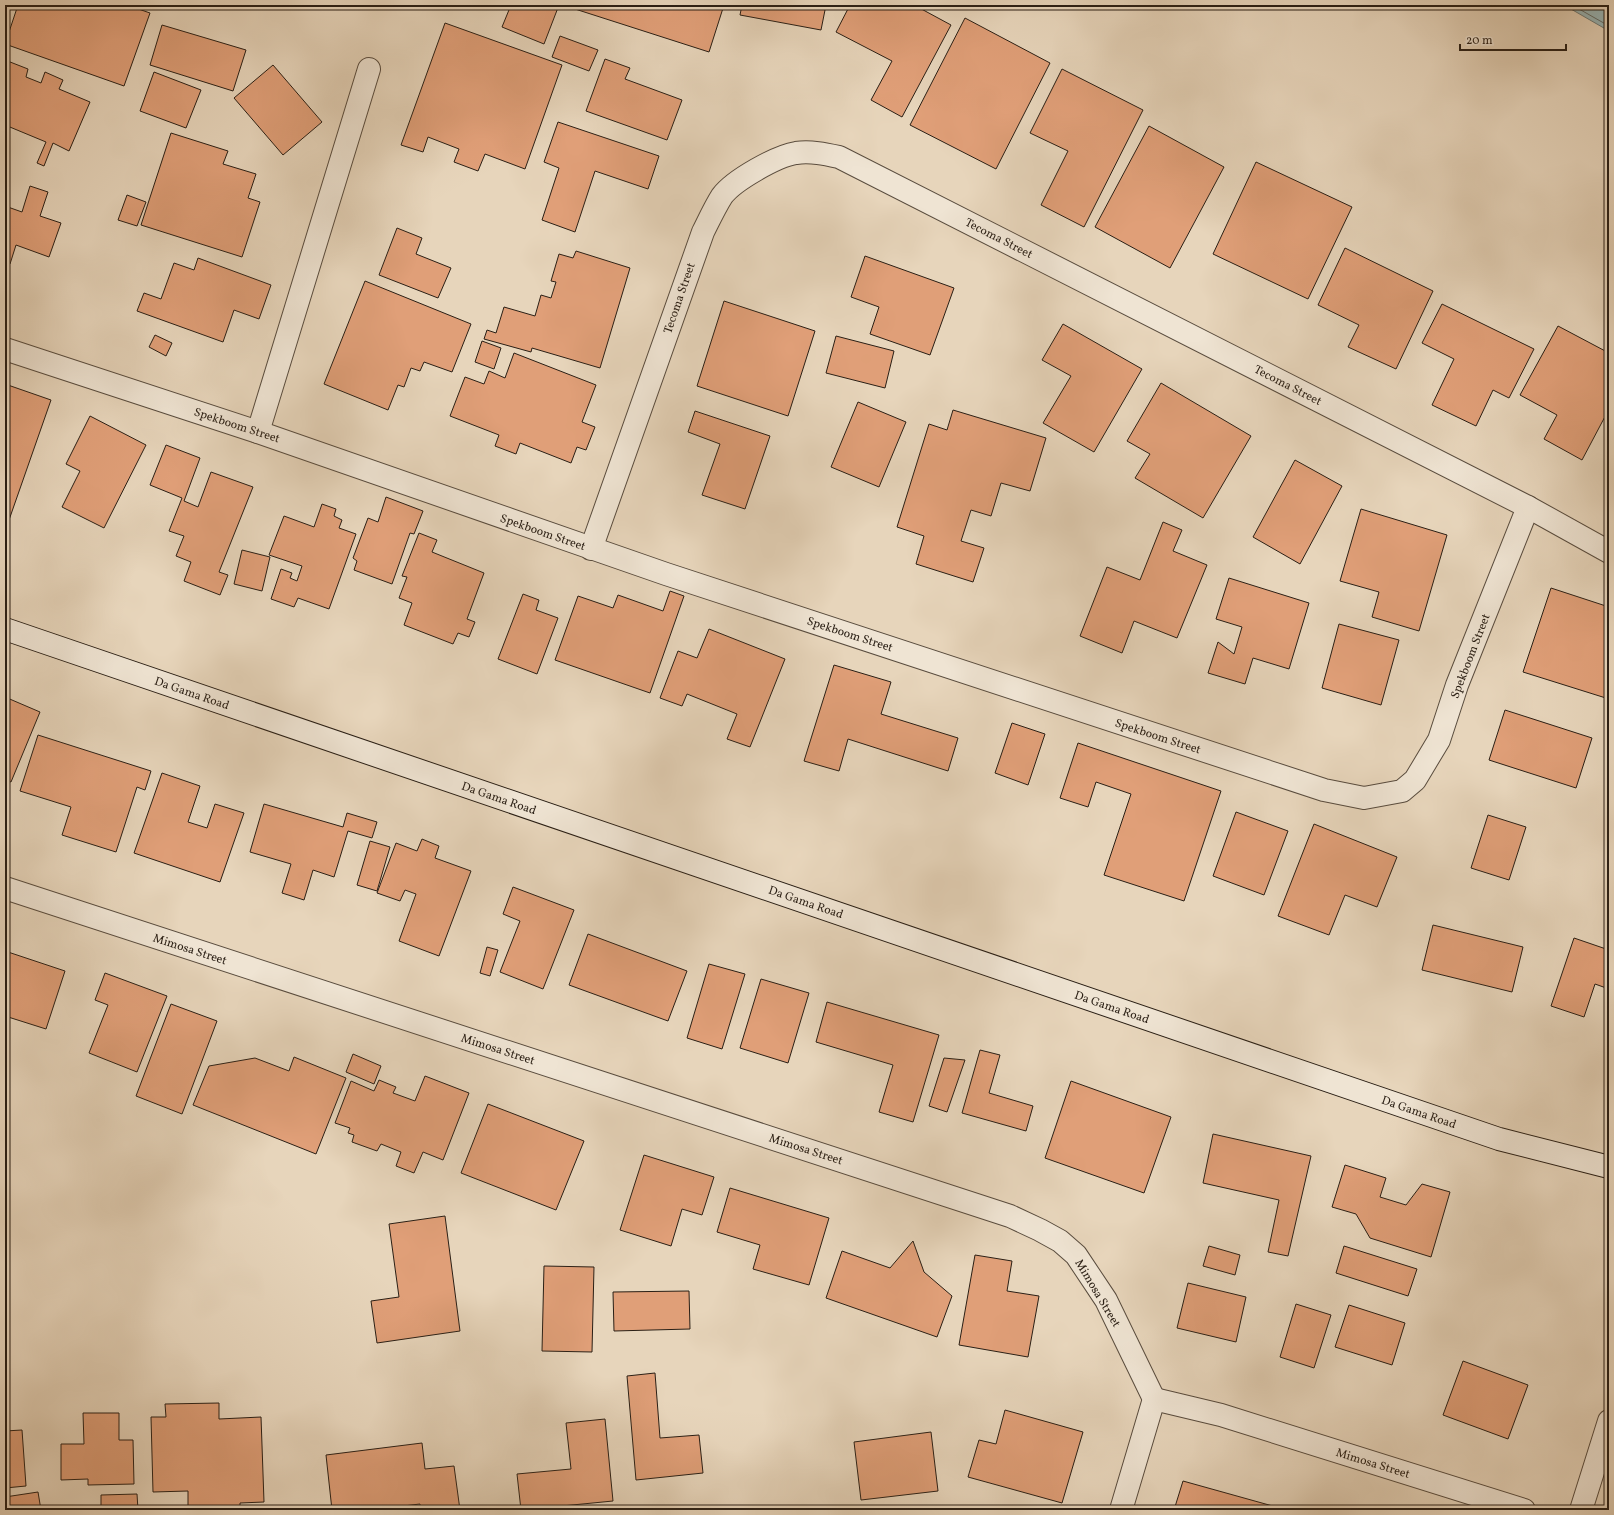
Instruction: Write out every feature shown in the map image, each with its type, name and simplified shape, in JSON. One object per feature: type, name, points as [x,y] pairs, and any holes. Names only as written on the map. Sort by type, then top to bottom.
[{"type":"street","points":[[258,432],[369,69]]},
{"type":"street","name":"Tecoma Street","points":[[591,549],[703,232],[723,195],[743,177],[764,166],[796,153],[817,152],[839,157],[1528,507],[1609,552]]},
{"type":"street","name":"Spekboom Street","points":[[5,349],[258,432],[591,549],[1324,790],[1364,798],[1402,791],[1415,780],[1439,740],[1458,684],[1528,507]]},
{"type":"street","name":"Da Gama Road","points":[[5,629],[1492,1137],[1609,1167]]},
{"type":"street","name":"Mimosa Street","points":[[5,888],[1010,1216],[1060,1241],[1076,1255],[1106,1300],[1154,1399],[1221,1415],[1524,1510]]},
{"type":"street","points":[[1121,1510],[1154,1399]]},
{"type":"street","points":[[1581,1510],[1609,1421]]},
{"type":"water","points":[[1564,5],[1609,5],[1609,31]]},
{"type":"building","points":[[18,5],[127,5],[150,13],[124,86],[5,44]]},
{"type":"building","points":[[511,5],[559,5],[544,44],[502,27]]},
{"type":"building","points":[[576,5],[724,5],[709,52],[575,9]]},
{"type":"building","points":[[742,5],[826,5],[821,30],[740,15]]},
{"type":"building","points":[[850,5],[914,5],[951,25],[902,117],[871,100],[892,61],[836,32]]},
{"type":"building","points":[[965,18],[1050,63],[996,169],[910,125]]},
{"type":"building","points":[[445,23],[562,65],[525,169],[485,154],[478,171],[454,162],[459,149],[428,137],[423,152],[401,145]]},
{"type":"building","points":[[162,25],[246,50],[233,91],[150,65]]},
{"type":"building","points":[[560,36],[598,50],[589,71],[552,57]]},
{"type":"building","points":[[605,59],[630,68],[625,79],[682,100],[667,140],[586,111]]},
{"type":"building","points":[[5,60],[28,69],[26,77],[41,83],[45,72],[63,80],[59,89],[90,102],[69,151],[53,143],[44,166],[37,163],[46,142],[5,125]]},
{"type":"building","points":[[273,65],[322,122],[283,155],[234,98]]},
{"type":"building","points":[[1062,69],[1143,110],[1084,227],[1041,205],[1068,151],[1030,133]]},
{"type":"building","points":[[154,72],[201,90],[186,128],[140,111]]},
{"type":"building","points":[[558,122],[659,156],[648,189],[595,171],[575,232],[542,220],[559,168],[544,162]]},
{"type":"building","points":[[1149,126],[1224,167],[1170,268],[1095,227]]},
{"type":"building","points":[[171,133],[228,151],[223,164],[256,174],[248,198],[260,202],[242,257],[141,225]]},
{"type":"building","points":[[1256,162],[1352,207],[1308,299],[1213,254]]},
{"type":"building","points":[[30,186],[48,192],[40,216],[61,223],[49,257],[16,245],[10,264],[5,262],[5,206],[22,212]]},
{"type":"building","points":[[127,195],[146,202],[137,226],[118,220]]},
{"type":"building","points":[[397,228],[422,238],[416,254],[451,268],[438,298],[379,275]]},
{"type":"building","points":[[1345,248],[1433,291],[1396,369],[1348,347],[1359,325],[1318,305]]},
{"type":"building","points":[[576,251],[630,268],[600,368],[532,348],[531,352],[484,339],[487,330],[496,333],[504,307],[535,316],[541,295],[551,298],[556,282],[551,281],[559,254],[573,258]]},
{"type":"building","points":[[865,256],[954,288],[930,355],[870,334],[879,307],[851,297]]},
{"type":"building","points":[[198,258],[271,285],[259,319],[234,310],[223,342],[137,311],[144,293],[161,299],[174,263],[194,270]]},
{"type":"building","points":[[365,281],[471,324],[452,372],[424,362],[420,371],[411,368],[404,387],[398,385],[388,410],[324,384]]},
{"type":"building","points":[[724,301],[815,331],[788,416],[697,386]]},
{"type":"building","points":[[1442,304],[1534,349],[1509,398],[1493,390],[1476,426],[1432,405],[1454,359],[1422,343]]},
{"type":"building","points":[[1063,324],[1142,369],[1094,452],[1043,423],[1071,376],[1042,360]]},
{"type":"building","points":[[1558,326],[1609,353],[1609,409],[1582,460],[1544,439],[1557,415],[1520,395]]},
{"type":"building","points":[[155,335],[172,343],[166,356],[149,347]]},
{"type":"building","points":[[836,336],[894,351],[885,388],[826,373]]},
{"type":"building","points":[[482,341],[501,348],[494,369],[475,362]]},
{"type":"building","points":[[514,353],[596,385],[582,422],[595,427],[586,450],[577,447],[571,463],[520,443],[516,454],[495,446],[499,435],[450,416],[465,377],[484,384],[489,371],[505,378]]},
{"type":"building","points":[[1161,383],[1251,436],[1203,518],[1135,478],[1150,454],[1127,441]]},
{"type":"building","points":[[5,384],[51,400],[9,520],[5,519]]},
{"type":"building","points":[[858,402],[906,422],[879,487],[831,467]]},
{"type":"building","points":[[953,410],[1046,438],[1030,491],[1001,483],[991,516],[971,510],[961,541],[984,548],[973,582],[916,564],[924,536],[897,527],[929,424],[947,430]]},
{"type":"building","points":[[695,411],[770,436],[745,509],[702,495],[720,444],[688,432]]},
{"type":"building","points":[[90,416],[146,445],[104,528],[62,507],[80,471],[66,464]]},
{"type":"building","points":[[166,445],[200,458],[184,501],[198,507],[211,472],[253,487],[219,572],[228,575],[220,595],[184,581],[191,562],[176,556],[184,536],[169,531],[182,498],[150,485]]},
{"type":"building","points":[[1295,460],[1342,486],[1300,564],[1253,537]]},
{"type":"building","points":[[386,497],[423,511],[414,534],[410,533],[392,584],[354,570],[357,561],[353,558],[368,518],[378,522]]},
{"type":"building","points":[[322,504],[336,509],[334,516],[342,520],[339,528],[356,534],[329,609],[298,598],[294,607],[271,599],[281,569],[292,573],[290,578],[297,581],[302,566],[269,555],[284,516],[314,527]]},
{"type":"building","points":[[1361,509],[1447,535],[1419,631],[1372,617],[1379,592],[1340,581]]},
{"type":"building","points":[[1163,522],[1182,530],[1173,551],[1207,565],[1177,638],[1134,621],[1122,653],[1080,636],[1107,567],[1140,580]]},
{"type":"building","points":[[419,533],[437,540],[432,552],[484,573],[467,619],[475,622],[469,637],[458,633],[453,644],[404,625],[412,603],[399,598],[407,577],[402,576]]},
{"type":"building","points":[[242,550],[270,557],[262,591],[234,584]]},
{"type":"building","points":[[1229,578],[1309,603],[1289,669],[1253,658],[1245,684],[1208,673],[1218,642],[1234,654],[1242,627],[1216,619]]},
{"type":"building","points":[[1551,588],[1609,607],[1609,699],[1523,672]]},
{"type":"building","points":[[670,591],[684,596],[650,693],[555,660],[578,596],[613,608],[618,595],[663,611]]},
{"type":"building","points":[[523,594],[539,600],[536,610],[558,618],[537,674],[498,659]]},
{"type":"building","points":[[1339,624],[1399,640],[1381,705],[1322,688]]},
{"type":"building","points":[[709,629],[785,659],[750,747],[727,739],[737,714],[687,694],[682,706],[660,698],[678,651],[697,658]]},
{"type":"building","points":[[834,665],[891,682],[881,714],[958,738],[948,771],[848,739],[839,771],[804,761]]},
{"type":"building","points":[[5,697],[40,712],[11,782],[5,780]]},
{"type":"building","points":[[1505,710],[1592,738],[1576,788],[1489,760]]},
{"type":"building","points":[[1012,723],[1045,734],[1028,785],[995,773]]},
{"type":"building","points":[[38,735],[151,771],[145,790],[137,787],[116,852],[62,835],[71,807],[20,791]]},
{"type":"building","points":[[1078,743],[1221,791],[1184,901],[1104,875],[1131,794],[1096,782],[1088,807],[1060,798]]},
{"type":"building","points":[[162,773],[200,786],[188,822],[207,828],[215,804],[244,813],[220,882],[134,853]]},
{"type":"building","points":[[264,804],[343,827],[347,813],[377,822],[372,838],[348,831],[334,877],[313,870],[304,900],[282,893],[291,864],[250,852]]},
{"type":"building","points":[[1236,812],[1288,831],[1264,895],[1213,876]]},
{"type":"building","points":[[1488,815],[1526,827],[1509,880],[1471,868]]},
{"type":"building","points":[[1314,824],[1397,857],[1377,907],[1345,895],[1329,935],[1278,916]]},
{"type":"building","points":[[422,839],[439,846],[435,858],[471,871],[439,956],[399,941],[416,894],[405,890],[400,901],[377,893],[396,843],[417,851]]},
{"type":"building","points":[[370,841],[390,847],[377,891],[357,885]]},
{"type":"building","points":[[513,887],[574,910],[543,989],[500,972],[520,921],[503,914]]},
{"type":"building","points":[[1433,925],[1523,947],[1512,992],[1422,970]]},
{"type":"building","points":[[588,934],[687,971],[668,1021],[569,985]]},
{"type":"building","points":[[1574,938],[1609,950],[1609,989],[1595,984],[1584,1017],[1551,1006]]},
{"type":"building","points":[[487,947],[498,950],[490,976],[480,973]]},
{"type":"building","points":[[5,951],[65,971],[46,1029],[5,1016]]},
{"type":"building","points":[[709,964],[745,974],[722,1049],[687,1038]]},
{"type":"building","points":[[105,973],[167,996],[137,1072],[89,1053],[108,1005],[95,1000]]},
{"type":"building","points":[[761,979],[809,993],[788,1063],[740,1048]]},
{"type":"building","points":[[827,1002],[939,1035],[913,1122],[879,1112],[893,1065],[816,1042]]},
{"type":"building","points":[[171,1004],[217,1021],[182,1114],[136,1096]]},
{"type":"building","points":[[980,1050],[1000,1055],[989,1093],[1033,1106],[1026,1131],[962,1113]]},
{"type":"building","points":[[353,1054],[381,1066],[374,1084],[346,1072]]},
{"type":"building","points":[[294,1057],[346,1078],[316,1154],[193,1105],[209,1066],[255,1058],[289,1071]]},
{"type":"building","points":[[944,1058],[965,1060],[947,1112],[929,1106]]},
{"type":"building","points":[[425,1076],[469,1093],[443,1160],[423,1152],[414,1173],[396,1166],[401,1152],[381,1144],[377,1151],[352,1142],[354,1135],[348,1133],[350,1128],[335,1123],[351,1081],[374,1091],[379,1080],[396,1087],[393,1093],[415,1101]]},
{"type":"building","points":[[1071,1081],[1171,1117],[1144,1193],[1045,1158]]},
{"type":"building","points":[[488,1104],[584,1141],[556,1210],[461,1173]]},
{"type":"building","points":[[1213,1134],[1311,1156],[1288,1256],[1268,1252],[1279,1200],[1203,1183]]},
{"type":"building","points":[[644,1155],[714,1177],[702,1215],[682,1209],[671,1246],[620,1230]]},
{"type":"building","points":[[1345,1165],[1386,1178],[1380,1197],[1406,1205],[1422,1184],[1450,1192],[1431,1257],[1370,1238],[1356,1214],[1332,1207]]},
{"type":"building","points":[[730,1188],[829,1218],[809,1285],[753,1269],[760,1245],[717,1232]]},
{"type":"building","points":[[445,1216],[460,1331],[377,1343],[371,1301],[399,1297],[389,1224]]},
{"type":"building","points":[[913,1241],[924,1272],[952,1296],[937,1337],[826,1298],[842,1251],[890,1268]]},
{"type":"building","points":[[1209,1246],[1240,1255],[1235,1275],[1203,1266]]},
{"type":"building","points":[[1344,1246],[1417,1269],[1408,1296],[1336,1273]]},
{"type":"building","points":[[975,1255],[1012,1261],[1007,1291],[1039,1296],[1028,1357],[959,1345]]},
{"type":"building","points":[[544,1266],[594,1267],[592,1352],[542,1351]]},
{"type":"building","points":[[1188,1283],[1246,1297],[1236,1342],[1177,1328]]},
{"type":"building","points":[[689,1291],[690,1329],[614,1331],[613,1292]]},
{"type":"building","points":[[1296,1304],[1331,1315],[1314,1368],[1280,1357]]},
{"type":"building","points":[[1349,1305],[1405,1323],[1392,1365],[1335,1347]]},
{"type":"building","points":[[1463,1361],[1528,1385],[1508,1439],[1443,1415]]},
{"type":"building","points":[[655,1373],[660,1438],[699,1435],[703,1473],[636,1480],[627,1376]]},
{"type":"building","points":[[219,1403],[219,1419],[261,1417],[264,1502],[240,1503],[240,1510],[188,1510],[188,1491],[153,1492],[151,1417],[166,1417],[165,1404]]},
{"type":"building","points":[[1005,1410],[1083,1432],[1062,1503],[968,1477],[979,1440],[996,1444]]},
{"type":"building","points":[[83,1413],[119,1413],[119,1440],[133,1440],[134,1484],[88,1485],[88,1479],[61,1480],[61,1444],[84,1444]]},
{"type":"building","points":[[605,1419],[613,1501],[521,1510],[517,1474],[571,1469],[566,1423]]},
{"type":"building","points":[[22,1430],[26,1486],[5,1488],[5,1431]]},
{"type":"building","points":[[931,1432],[938,1491],[861,1500],[854,1442]]},
{"type":"building","points":[[422,1443],[425,1469],[454,1466],[460,1510],[420,1510],[420,1504],[370,1510],[332,1510],[326,1455]]},
{"type":"building","points":[[1183,1481],[1287,1510],[1174,1510]]},
{"type":"building","points":[[38,1492],[41,1510],[5,1510],[5,1497]]},
{"type":"building","points":[[137,1494],[138,1510],[101,1510],[101,1495]]}]
